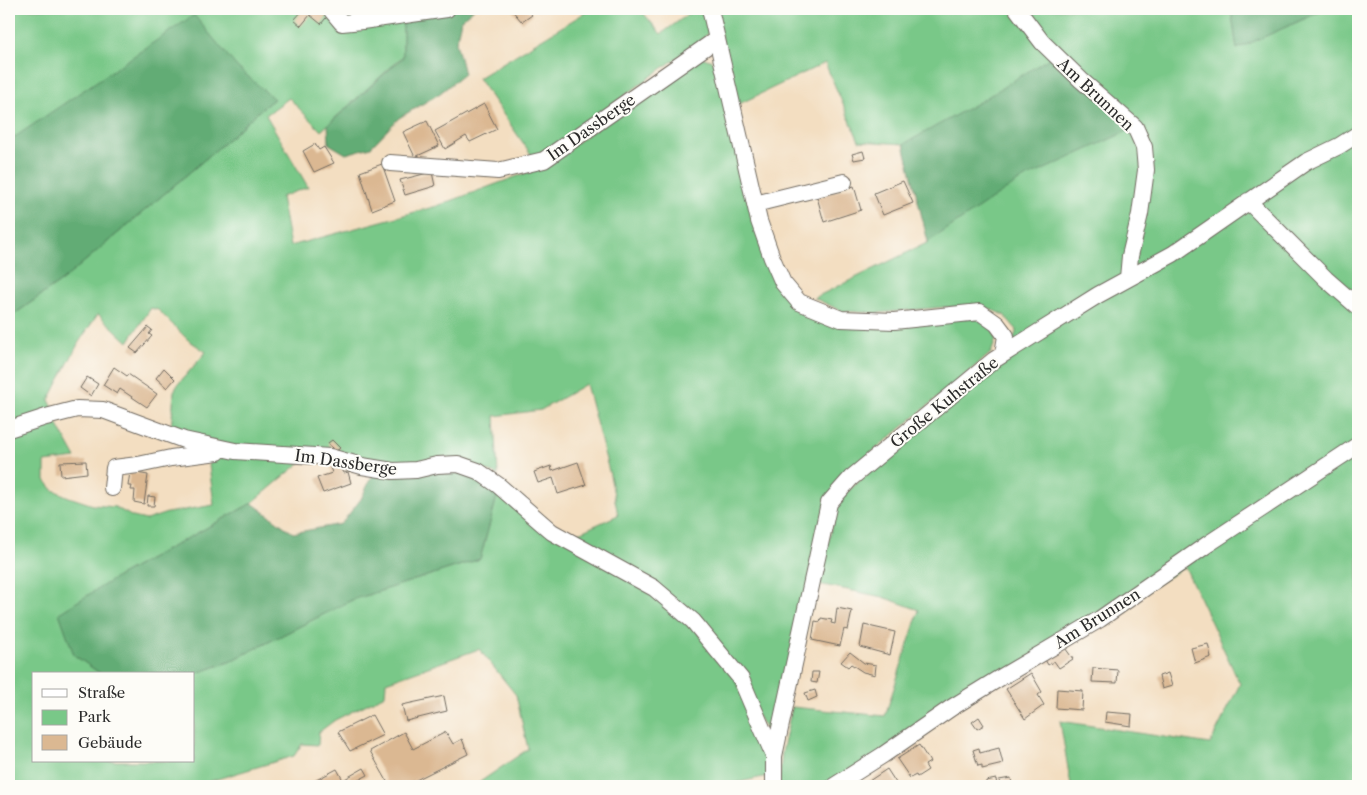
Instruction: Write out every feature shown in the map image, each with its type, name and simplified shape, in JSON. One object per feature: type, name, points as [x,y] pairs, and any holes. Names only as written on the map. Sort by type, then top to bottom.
[{"type":"street","points":[[332,11],[342,23],[447,9]]},
{"type":"street","name":"Große Kuhstraße","points":[[710,9],[759,221],[783,284],[800,302],[841,319],[894,321],[980,312],[997,324],[1006,336],[1003,354],[851,478],[829,503],[774,756],[774,786]]},
{"type":"street","name":"Am Brunnen","points":[[1018,9],[1042,42],[1081,80],[1135,127],[1144,147],[1146,170],[1140,214],[1130,256],[1128,278]]},
{"type":"street","name":"Im Dassberge","points":[[390,163],[498,171],[544,160],[717,40]]},
{"type":"street","points":[[1003,354],[1128,278],[1173,254],[1306,162],[1339,146],[1358,134]]},
{"type":"street","points":[[755,204],[844,182]]},
{"type":"street","points":[[1248,201],[1326,279],[1358,307]]},
{"type":"street","name":"Im Dassberge","points":[[9,430],[46,417],[77,409],[103,410],[184,440],[235,451],[330,457],[362,466],[393,471],[458,464],[478,471],[498,485],[552,532],[654,588],[693,621],[741,679],[774,756]]},
{"type":"street","name":"Am Brunnen","points":[[834,786],[998,678],[1100,619],[1208,544],[1358,445]]},
{"type":"street","points":[[112,488],[114,468],[171,458],[235,451]]},
{"type":"green space","points":[[9,9],[403,9],[403,56],[321,131],[289,98],[266,115],[308,187],[281,197],[290,246],[437,206],[542,167],[699,56],[712,61],[718,71],[782,293],[804,315],[842,326],[968,317],[984,321],[992,327],[996,339],[991,353],[840,479],[775,734],[769,734],[698,620],[570,537],[618,515],[610,475],[586,384],[541,410],[495,416],[498,475],[466,463],[417,467],[238,447],[171,431],[174,391],[206,352],[187,339],[158,310],[151,308],[128,342],[98,314],[79,342],[49,400],[55,412],[9,426],[9,318],[64,279],[274,99],[9,142]]},
{"type":"green space","points":[[403,9],[474,9],[461,20],[456,42],[464,74],[439,94],[399,118],[371,147],[346,154],[329,144],[328,125],[403,57]]},
{"type":"green space","points":[[591,9],[640,9],[661,34],[695,9],[704,9],[709,32],[699,42],[535,160],[478,78]]},
{"type":"green space","points":[[715,9],[1231,9],[1237,48],[1327,9],[1358,9],[1358,786],[1071,786],[1060,721],[1210,744],[1240,684],[1185,567],[827,786],[779,786],[782,753],[792,707],[885,716],[919,610],[883,597],[818,584],[839,499],[949,402],[1005,360],[1017,330],[1004,315],[985,307],[945,307],[878,313],[842,311],[814,298],[929,242],[904,144],[859,141],[825,63],[737,105]]},
{"type":"green space","points":[[1231,9],[1326,9],[1237,49]]},
{"type":"green space","points":[[194,15],[237,67],[274,99],[64,279],[9,318],[9,141]]},
{"type":"green space","points":[[1051,57],[1132,129],[1019,181],[928,242],[904,144],[981,101]]},
{"type":"green space","points":[[55,420],[76,458],[45,462],[45,480],[53,490],[93,505],[115,507],[133,517],[146,520],[167,513],[214,505],[208,457],[232,454],[306,458],[252,503],[117,577],[74,655],[98,672],[32,672],[32,762],[195,762],[195,674],[229,662],[352,600],[480,559],[498,493],[651,591],[689,622],[730,670],[767,747],[768,776],[721,786],[474,786],[528,749],[516,695],[479,649],[386,682],[385,695],[335,720],[319,732],[318,745],[302,744],[294,756],[194,786],[9,786],[9,433]]},
{"type":"green space","points":[[430,470],[474,473],[498,493],[480,559],[352,600],[229,662],[195,674],[195,672],[98,672],[74,655],[59,613],[117,577],[252,503],[293,533],[341,524],[361,499],[374,472]]},
{"type":"building","points":[[304,9],[325,9],[330,13],[321,24],[310,15],[301,26],[294,20]]},
{"type":"building","points":[[511,9],[527,9],[532,15],[522,22]]},
{"type":"building","points":[[484,104],[497,129],[470,142],[466,136],[445,149],[435,131]]},
{"type":"building","points":[[427,121],[439,146],[415,157],[403,132]]},
{"type":"building","points":[[315,144],[319,150],[324,147],[334,163],[314,172],[303,151]]},
{"type":"building","points":[[863,151],[865,158],[854,160],[852,154]]},
{"type":"building","points":[[382,164],[395,201],[372,210],[360,172]]},
{"type":"building","points":[[432,172],[435,186],[405,195],[400,180]]},
{"type":"building","points":[[903,181],[913,203],[883,215],[874,193]]},
{"type":"building","points":[[854,186],[861,210],[824,222],[817,197]]},
{"type":"building","points":[[148,327],[152,330],[149,334],[152,336],[137,353],[130,348]]},
{"type":"building","points":[[114,367],[127,376],[128,374],[157,394],[147,407],[120,389],[117,394],[103,385]]},
{"type":"building","points":[[164,368],[175,379],[167,388],[156,378]]},
{"type":"building","points":[[87,377],[98,384],[91,396],[80,388]]},
{"type":"building","points":[[332,440],[340,448],[335,452],[328,443]]},
{"type":"building","points":[[86,461],[87,473],[61,476],[60,462]]},
{"type":"building","points":[[578,462],[586,485],[558,494],[553,478],[538,483],[534,472],[551,466],[552,471]]},
{"type":"building","points":[[339,464],[344,473],[348,472],[351,483],[323,493],[317,478],[332,473],[330,467]]},
{"type":"building","points":[[130,472],[148,475],[144,504],[134,502],[135,490],[131,490],[132,486],[128,486]]},
{"type":"building","points":[[148,496],[155,497],[154,506],[147,506]]},
{"type":"building","points":[[837,608],[852,611],[848,630],[844,629],[840,646],[812,640],[815,621],[820,622],[821,618],[832,620],[831,623],[835,624]]},
{"type":"building","points":[[864,625],[895,632],[890,655],[860,647]]},
{"type":"building","points":[[1208,644],[1211,657],[1195,663],[1191,648]]},
{"type":"building","points":[[1063,645],[1073,659],[1059,668],[1054,661],[1048,665],[1043,656]]},
{"type":"building","points":[[850,652],[864,663],[876,665],[875,675],[863,672],[851,664],[848,667],[841,662]]},
{"type":"building","points":[[1093,668],[1118,670],[1117,683],[1092,682]]},
{"type":"building","points":[[812,672],[819,672],[817,683],[811,682]]},
{"type":"building","points":[[1031,673],[1042,692],[1038,695],[1044,705],[1025,719],[1006,689]]},
{"type":"building","points":[[1168,673],[1172,686],[1162,689],[1159,676]]},
{"type":"building","points":[[1057,689],[1083,691],[1082,710],[1056,708]]},
{"type":"building","points":[[815,690],[817,697],[808,701],[805,693]]},
{"type":"building","points":[[444,696],[447,711],[406,721],[402,705]]},
{"type":"building","points":[[1106,712],[1132,714],[1131,726],[1105,722]]},
{"type":"building","points":[[372,715],[383,735],[350,751],[338,732]]},
{"type":"building","points":[[979,717],[984,725],[977,729],[972,722]]},
{"type":"building","points":[[404,732],[413,749],[446,732],[453,744],[462,739],[468,754],[412,782],[415,786],[387,786],[384,783],[387,781],[370,751]]},
{"type":"building","points":[[919,745],[930,762],[925,765],[928,770],[917,777],[916,775],[910,778],[897,759]]},
{"type":"building","points":[[979,748],[980,753],[999,748],[1003,764],[982,769],[982,765],[978,766],[973,750]]},
{"type":"building","points":[[364,768],[368,775],[347,786],[305,786],[337,769],[343,780]]},
{"type":"building","points":[[887,769],[898,786],[868,786],[866,783]]},
{"type":"building","points":[[1011,778],[1012,785],[1000,786],[999,780]]},
{"type":"building","points":[[996,779],[997,786],[986,786],[986,781]]}]
